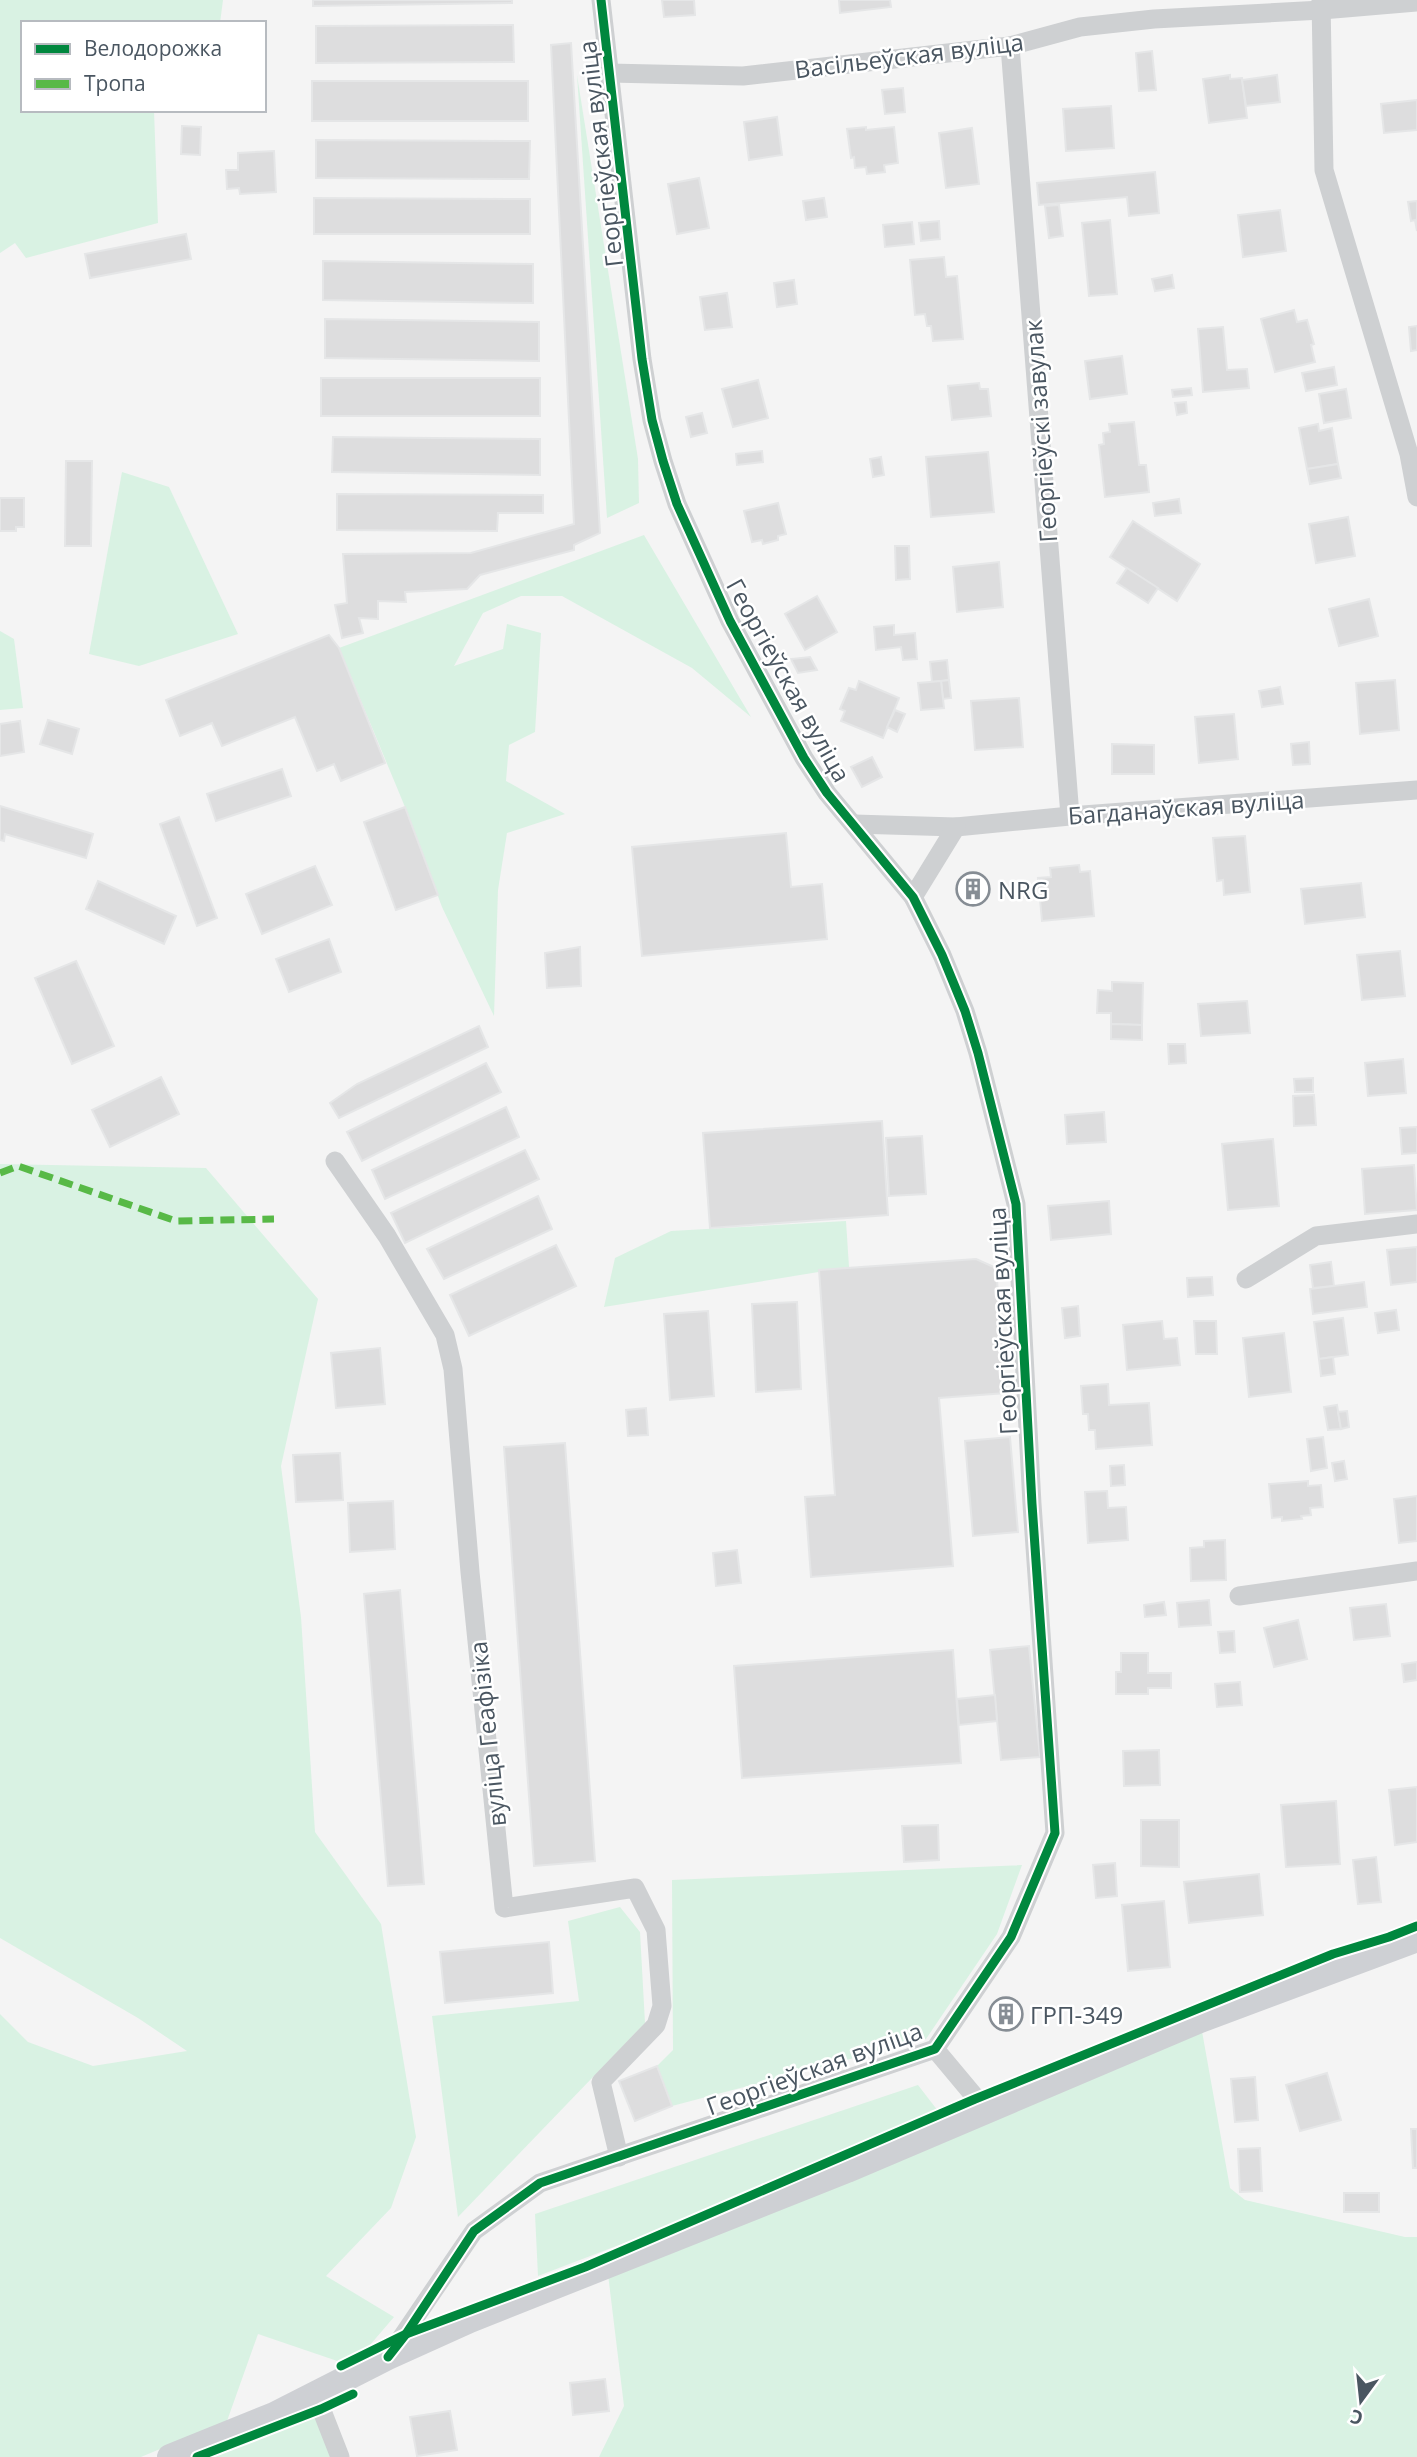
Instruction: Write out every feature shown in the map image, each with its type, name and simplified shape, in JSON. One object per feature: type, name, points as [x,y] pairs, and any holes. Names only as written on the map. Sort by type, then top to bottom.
[{"type":"main road","points":[[170,2457],[274,2415],[388,2357],[470,2320],[847,2170],[1200,2020],[1417,1939]]},
{"type":"street","name":"Георгіеўская вуліца","points":[[388,2357],[474,2231],[540,2183],[935,2049],[1011,1937],[1055,1833],[1032,1504],[1016,1204],[965,1011],[942,955],[913,897],[827,793],[804,758],[730,621],[677,504],[652,420],[642,359],[601,0]]},
{"type":"street","name":"Васільеўская вуліца","points":[[609,73],[743,76],[1010,46],[1080,27],[1321,5],[1417,2]]},
{"type":"street","points":[[1321,5],[1324,170],[1409,454],[1417,497]]},
{"type":"street","name":"Георгіеўскі завулак","points":[[1010,46],[1070,816]]},
{"type":"street","name":"Багданаўская вуліца","points":[[854,824],[956,827],[1417,790]]},
{"type":"street","points":[[913,897],[956,827]]},
{"type":"street","name":"вуліца Геафізіка","points":[[335,1161],[387,1237],[445,1335],[453,1369],[471,1585],[504,1908],[635,1888],[656,1930],[662,2006],[656,2025],[601,2082],[619,2157]]},
{"type":"street","points":[[1246,1279],[1316,1236],[1417,1224]]},
{"type":"street","points":[[1239,1596],[1417,1572]]},
{"type":"street","points":[[935,2049],[986,2110]]},
{"type":"street","points":[[315,2393],[340,2457]]},
{"type":"green space","points":[[0,0],[223,0],[220,21],[21,21],[21,112],[154,112],[158,223],[26,258],[15,243],[0,253]]},
{"type":"green space","points":[[577,75],[638,459],[639,503],[607,518]]},
{"type":"green space","points":[[122,472],[169,487],[238,634],[139,666],[89,654]]},
{"type":"green space","points":[[644,535],[751,717],[692,668],[562,596],[521,596],[483,613],[454,666],[503,649],[507,624],[541,633],[535,732],[509,745],[506,781],[565,814],[507,833],[498,890],[494,1016],[442,907],[405,807],[339,648]]},
{"type":"green space","points":[[0,631],[14,639],[23,708],[0,710]]},
{"type":"green space","points":[[0,1164],[206,1168],[318,1299],[281,1466],[301,1617],[315,1832],[381,1924],[416,2137],[391,2208],[326,2276],[394,2317],[352,2366],[258,2334],[227,2421],[141,2457],[0,2457],[0,2014],[28,2042],[93,2066],[187,2051],[138,2018],[0,1938]]},
{"type":"green space","points":[[846,1221],[849,1267],[604,1307],[615,1258],[671,1231]]},
{"type":"green space","points":[[1022,1865],[997,1934],[926,2039],[672,2106],[657,2066],[673,2050],[672,1880]]},
{"type":"green space","points":[[620,1907],[640,1932],[645,2023],[458,2217],[432,2016],[579,2001],[568,1921]]},
{"type":"green space","points":[[1200,2020],[1230,2188],[1245,2200],[1405,2237],[1417,2237],[1417,2457],[599,2457],[624,2406],[607,2266]]},
{"type":"green space","points":[[918,2085],[945,2120],[538,2276],[535,2214]]},
{"type":"green space","points":[[315,2393],[340,2457],[170,2457]]},
{"type":"building","points":[[313,0],[512,0],[512,3],[313,6]]},
{"type":"building","points":[[662,0],[694,0],[695,15],[664,17]]},
{"type":"building","points":[[839,0],[890,0],[891,7],[840,13]]},
{"type":"building","points":[[513,25],[514,62],[316,63],[316,26]]},
{"type":"building","points":[[571,43],[600,533],[574,545],[574,550],[480,575],[467,589],[405,592],[406,602],[378,601],[378,619],[359,618],[363,633],[342,638],[335,605],[347,603],[343,554],[471,553],[574,524],[551,45]]},
{"type":"building","points":[[1152,51],[1156,90],[1139,91],[1136,53]]},
{"type":"building","points":[[1230,75],[1230,79],[1242,78],[1247,118],[1209,123],[1203,79]]},
{"type":"building","points":[[1277,75],[1280,102],[1246,106],[1242,80]]},
{"type":"building","points":[[312,81],[528,81],[528,121],[312,121]]},
{"type":"building","points":[[903,88],[905,112],[885,114],[882,90]]},
{"type":"building","points":[[1417,100],[1417,130],[1384,133],[1381,104]]},
{"type":"building","points":[[1111,106],[1114,148],[1066,151],[1063,109]]},
{"type":"building","points":[[777,117],[782,155],[749,160],[744,122]]},
{"type":"building","points":[[182,126],[201,127],[200,155],[181,154]]},
{"type":"building","points":[[866,127],[866,130],[894,127],[898,163],[884,165],[885,172],[867,174],[866,167],[855,168],[847,129]]},
{"type":"building","points":[[972,128],[979,184],[946,188],[939,133]]},
{"type":"building","points":[[316,140],[530,141],[529,179],[316,178]]},
{"type":"building","points":[[274,151],[276,192],[240,194],[239,188],[227,189],[226,170],[238,170],[238,153]]},
{"type":"building","points":[[1155,172],[1159,213],[1129,216],[1127,197],[1039,205],[1037,183]]},
{"type":"building","points":[[699,178],[709,228],[677,234],[668,184]]},
{"type":"building","points":[[314,198],[530,199],[530,234],[314,234]]},
{"type":"building","points":[[824,198],[827,217],[806,220],[803,201]]},
{"type":"building","points":[[1417,201],[1417,231],[1415,220],[1411,221],[1408,202]]},
{"type":"building","points":[[1059,205],[1063,236],[1049,238],[1045,206]]},
{"type":"building","points":[[1280,210],[1286,251],[1243,257],[1238,215]]},
{"type":"building","points":[[1110,220],[1117,294],[1089,296],[1082,223]]},
{"type":"building","points":[[939,221],[940,239],[921,241],[919,223]]},
{"type":"building","points":[[912,222],[914,244],[885,247],[883,225]]},
{"type":"building","points":[[186,234],[191,259],[90,278],[85,254]]},
{"type":"building","points":[[944,257],[946,277],[957,276],[963,339],[933,341],[931,326],[927,326],[925,314],[915,315],[910,260]]},
{"type":"building","points":[[323,261],[533,264],[533,303],[323,300]]},
{"type":"building","points":[[1172,275],[1174,288],[1155,291],[1152,279]]},
{"type":"building","points":[[794,280],[797,304],[777,307],[774,283]]},
{"type":"building","points":[[727,293],[732,327],[705,330],[700,297]]},
{"type":"building","points":[[1294,310],[1297,322],[1307,320],[1314,344],[1311,345],[1315,362],[1275,372],[1261,319]]},
{"type":"building","points":[[325,319],[539,322],[539,361],[325,358]]},
{"type":"building","points":[[1417,326],[1417,350],[1411,351],[1409,327]]},
{"type":"building","points":[[1223,327],[1227,370],[1247,369],[1249,388],[1203,392],[1198,329]]},
{"type":"building","points":[[1122,356],[1127,394],[1090,399],[1085,361]]},
{"type":"building","points":[[1334,367],[1337,385],[1306,391],[1302,373]]},
{"type":"building","points":[[321,378],[540,378],[540,416],[321,416]]},
{"type":"building","points":[[758,380],[768,418],[733,427],[722,389]]},
{"type":"building","points":[[979,383],[980,389],[988,389],[991,416],[952,420],[948,386]]},
{"type":"building","points":[[1191,388],[1192,395],[1173,397],[1172,390]]},
{"type":"building","points":[[1346,389],[1351,418],[1324,423],[1319,394]]},
{"type":"building","points":[[1186,402],[1187,413],[1177,415],[1175,403]]},
{"type":"building","points":[[702,413],[707,433],[691,437],[686,417]]},
{"type":"building","points":[[1134,422],[1139,465],[1146,465],[1149,492],[1105,497],[1099,445],[1104,444],[1103,433],[1110,432],[1109,424]]},
{"type":"building","points":[[1318,424],[1319,431],[1332,428],[1338,464],[1307,469],[1299,428]]},
{"type":"building","points":[[333,437],[540,439],[540,475],[332,472]]},
{"type":"building","points":[[762,451],[763,462],[737,465],[736,454]]},
{"type":"building","points":[[988,452],[994,512],[931,517],[926,457]]},
{"type":"building","points":[[881,457],[884,475],[873,477],[870,459]]},
{"type":"building","points":[[66,461],[92,461],[91,546],[65,546]]},
{"type":"building","points":[[1338,464],[1341,478],[1310,484],[1307,469]]},
{"type":"building","points":[[337,494],[543,495],[543,513],[498,513],[497,531],[337,530]]},
{"type":"building","points":[[0,498],[24,498],[24,527],[16,527],[16,531],[0,531]]},
{"type":"building","points":[[1179,499],[1181,513],[1155,516],[1153,503]]},
{"type":"building","points":[[778,503],[786,534],[778,536],[778,540],[763,544],[762,540],[752,542],[744,511]]},
{"type":"building","points":[[1348,517],[1355,556],[1316,563],[1309,524]]},
{"type":"building","points":[[1133,521],[1200,564],[1177,601],[1110,557]]},
{"type":"building","points":[[895,546],[909,546],[910,579],[896,580]]},
{"type":"building","points":[[999,562],[1003,607],[957,612],[953,567]]},
{"type":"building","points":[[1127,568],[1158,588],[1148,603],[1117,583]]},
{"type":"building","points":[[817,596],[837,632],[805,650],[785,614]]},
{"type":"building","points":[[1369,599],[1378,636],[1339,646],[1329,609]]},
{"type":"building","points":[[894,625],[894,635],[915,633],[917,659],[903,660],[901,647],[876,650],[874,627]]},
{"type":"building","points":[[329,635],[339,648],[385,763],[341,781],[334,764],[317,771],[295,717],[222,746],[212,723],[180,736],[166,700]]},
{"type":"building","points":[[810,657],[817,670],[798,673],[791,659]]},
{"type":"building","points":[[947,660],[949,680],[932,682],[930,662]]},
{"type":"building","points":[[949,680],[951,698],[943,699],[941,681]]},
{"type":"building","points":[[1395,680],[1399,730],[1360,734],[1356,683]]},
{"type":"building","points":[[859,681],[899,698],[883,738],[841,721],[845,711],[840,709],[849,688],[856,690]]},
{"type":"building","points":[[941,681],[944,708],[921,710],[918,683]]},
{"type":"building","points":[[1280,687],[1283,704],[1262,707],[1259,691]]},
{"type":"building","points":[[1019,698],[1023,747],[975,750],[971,701]]},
{"type":"building","points":[[895,710],[905,714],[897,732],[887,727]]},
{"type":"building","points":[[1234,714],[1238,759],[1199,763],[1195,717]]},
{"type":"building","points":[[48,720],[79,729],[72,754],[40,744]]},
{"type":"building","points":[[20,721],[24,752],[0,756],[0,724]]},
{"type":"building","points":[[1309,742],[1310,764],[1293,765],[1291,744]]},
{"type":"building","points":[[1112,744],[1154,745],[1154,774],[1112,774]]},
{"type":"building","points":[[872,757],[882,777],[862,787],[851,767]]},
{"type":"building","points":[[282,769],[291,796],[216,821],[207,794]]},
{"type":"building","points":[[0,806],[93,834],[86,858],[5,834],[4,841],[0,840]]},
{"type":"building","points":[[405,807],[438,895],[396,910],[364,822]]},
{"type":"building","points":[[179,817],[217,918],[197,926],[160,824]]},
{"type":"building","points":[[786,833],[791,887],[822,884],[827,939],[642,956],[632,847]]},
{"type":"building","points":[[1245,836],[1250,892],[1224,895],[1223,880],[1217,881],[1213,838]]},
{"type":"building","points":[[1079,865],[1080,872],[1090,871],[1094,916],[1042,921],[1038,878],[1051,877],[1050,868]]},
{"type":"building","points":[[315,866],[332,905],[262,934],[246,894]]},
{"type":"building","name":"NRG","points":[[983,876],[987,898],[964,903],[960,880]]},
{"type":"building","points":[[98,881],[176,916],[164,944],[86,909]]},
{"type":"building","points":[[1361,883],[1365,917],[1305,924],[1301,889]]},
{"type":"building","points":[[329,939],[341,972],[289,992],[276,959]]},
{"type":"building","points":[[580,947],[581,986],[547,988],[545,953]]},
{"type":"building","points":[[1400,951],[1405,996],[1362,1000],[1357,955]]},
{"type":"building","points":[[76,961],[114,1046],[72,1064],[35,978]]},
{"type":"building","points":[[1112,982],[1143,983],[1142,1025],[1111,1024],[1111,1013],[1097,1013],[1098,990],[1112,991]]},
{"type":"building","points":[[1247,1001],[1250,1033],[1201,1036],[1198,1004]]},
{"type":"building","points":[[1111,1024],[1142,1025],[1142,1040],[1111,1039]]},
{"type":"building","points":[[479,1026],[488,1047],[339,1118],[330,1103],[357,1084]]},
{"type":"building","points":[[1168,1044],[1185,1044],[1186,1063],[1169,1064]]},
{"type":"building","points":[[1403,1059],[1406,1093],[1368,1096],[1365,1063]]},
{"type":"building","points":[[486,1063],[501,1092],[362,1161],[347,1132]]},
{"type":"building","points":[[161,1077],[179,1114],[110,1147],[92,1110]]},
{"type":"building","points":[[1313,1078],[1313,1092],[1295,1092],[1294,1079]]},
{"type":"building","points":[[1314,1095],[1316,1125],[1294,1126],[1293,1096]]},
{"type":"building","points":[[506,1107],[519,1137],[385,1199],[372,1170]]},
{"type":"building","points":[[1104,1112],[1106,1142],[1067,1144],[1065,1115]]},
{"type":"building","points":[[882,1121],[888,1215],[710,1228],[703,1133]]},
{"type":"building","points":[[1417,1127],[1417,1153],[1402,1154],[1400,1128]]},
{"type":"building","points":[[922,1136],[926,1194],[889,1196],[886,1138]]},
{"type":"building","points":[[1273,1139],[1279,1206],[1228,1210],[1222,1144]]},
{"type":"building","points":[[525,1150],[539,1179],[405,1243],[391,1213]]},
{"type":"building","points":[[1414,1165],[1417,1210],[1365,1214],[1362,1169]]},
{"type":"building","points":[[538,1196],[552,1229],[444,1279],[427,1249]]},
{"type":"building","points":[[1109,1201],[1111,1234],[1051,1240],[1048,1206]]},
{"type":"building","points":[[556,1245],[576,1286],[469,1336],[450,1295]]},
{"type":"building","points":[[1417,1247],[1417,1282],[1391,1285],[1387,1250]]},
{"type":"building","points":[[976,1259],[996,1268],[1006,1393],[939,1398],[953,1566],[811,1577],[805,1497],[835,1495],[819,1270]]},
{"type":"building","points":[[1331,1262],[1334,1286],[1313,1288],[1310,1265]]},
{"type":"building","points":[[1212,1277],[1213,1295],[1188,1297],[1187,1278]]},
{"type":"building","points":[[1364,1282],[1367,1307],[1313,1314],[1310,1289]]},
{"type":"building","points":[[797,1302],[801,1389],[756,1392],[752,1304]]},
{"type":"building","points":[[1078,1306],[1080,1336],[1065,1338],[1062,1308]]},
{"type":"building","points":[[1396,1310],[1399,1330],[1378,1333],[1375,1313]]},
{"type":"building","points":[[708,1311],[714,1396],[670,1400],[664,1314]]},
{"type":"building","points":[[1343,1318],[1348,1355],[1319,1359],[1314,1322]]},
{"type":"building","points":[[1162,1321],[1164,1339],[1177,1338],[1180,1365],[1127,1370],[1123,1325]]},
{"type":"building","points":[[1194,1321],[1216,1321],[1217,1354],[1196,1354]]},
{"type":"building","points":[[1284,1333],[1291,1392],[1249,1397],[1243,1338]]},
{"type":"building","points":[[380,1348],[385,1404],[336,1408],[331,1353]]},
{"type":"building","points":[[1333,1357],[1335,1374],[1321,1376],[1319,1359]]},
{"type":"building","points":[[1108,1384],[1109,1405],[1149,1403],[1152,1445],[1096,1449],[1095,1430],[1089,1430],[1088,1414],[1083,1414],[1081,1386]]},
{"type":"building","points":[[1337,1405],[1341,1429],[1328,1430],[1324,1407]]},
{"type":"building","points":[[646,1408],[648,1435],[628,1436],[626,1410]]},
{"type":"building","points":[[1347,1411],[1349,1427],[1341,1429],[1338,1412]]},
{"type":"building","points":[[1010,1437],[1018,1532],[973,1536],[965,1441]]},
{"type":"building","points":[[1323,1437],[1327,1468],[1311,1471],[1307,1439]]},
{"type":"building","points":[[565,1443],[595,1861],[534,1866],[504,1447]]},
{"type":"building","points":[[340,1453],[343,1500],[296,1502],[293,1455]]},
{"type":"building","points":[[1344,1461],[1347,1479],[1335,1481],[1332,1463]]},
{"type":"building","points":[[1124,1465],[1125,1485],[1111,1486],[1110,1466]]},
{"type":"building","points":[[1308,1481],[1308,1486],[1321,1485],[1323,1507],[1310,1508],[1311,1515],[1301,1516],[1302,1519],[1282,1521],[1282,1517],[1272,1518],[1269,1484]]},
{"type":"building","points":[[1107,1491],[1108,1508],[1126,1507],[1128,1540],[1088,1543],[1085,1492]]},
{"type":"building","points":[[1417,1496],[1417,1541],[1399,1543],[1394,1499]]},
{"type":"building","points":[[393,1501],[395,1549],[350,1552],[348,1503]]},
{"type":"building","points":[[1225,1540],[1226,1580],[1191,1581],[1190,1548],[1204,1547],[1204,1541]]},
{"type":"building","points":[[737,1550],[741,1583],[716,1586],[713,1553]]},
{"type":"building","points":[[400,1590],[424,1884],[388,1886],[364,1594]]},
{"type":"building","points":[[1209,1600],[1211,1625],[1179,1627],[1177,1603]]},
{"type":"building","points":[[1164,1602],[1166,1615],[1145,1617],[1144,1605]]},
{"type":"building","points":[[1386,1604],[1390,1636],[1354,1640],[1350,1608]]},
{"type":"building","points":[[1298,1620],[1307,1659],[1274,1667],[1264,1628]]},
{"type":"building","points":[[1234,1631],[1235,1652],[1220,1653],[1218,1632]]},
{"type":"building","points":[[1029,1646],[1040,1757],[1001,1760],[990,1650]]},
{"type":"building","points":[[953,1650],[961,1763],[742,1778],[734,1666]]},
{"type":"building","points":[[1121,1653],[1148,1653],[1148,1673],[1171,1673],[1171,1688],[1148,1688],[1148,1694],[1116,1694],[1116,1672],[1121,1672]]},
{"type":"building","points":[[1417,1662],[1417,1680],[1404,1682],[1402,1664]]},
{"type":"building","points":[[1240,1682],[1242,1705],[1217,1707],[1215,1684]]},
{"type":"building","points":[[995,1695],[997,1721],[959,1725],[957,1699]]},
{"type":"building","points":[[1159,1750],[1160,1785],[1124,1786],[1123,1751]]},
{"type":"building","points":[[1417,1787],[1417,1842],[1395,1845],[1389,1790]]},
{"type":"building","points":[[1336,1801],[1340,1864],[1286,1867],[1281,1805]]},
{"type":"building","points":[[1141,1820],[1179,1820],[1179,1867],[1141,1866]]},
{"type":"building","points":[[938,1825],[939,1860],[904,1862],[902,1826]]},
{"type":"building","points":[[1376,1857],[1381,1902],[1358,1904],[1353,1860]]},
{"type":"building","points":[[1115,1863],[1117,1896],[1096,1898],[1093,1865]]},
{"type":"building","points":[[1259,1874],[1263,1915],[1189,1923],[1184,1882]]},
{"type":"building","points":[[1164,1901],[1170,1967],[1128,1971],[1122,1905]]},
{"type":"building","points":[[549,1942],[553,1993],[445,2003],[440,1952]]},
{"type":"building","name":"ГРП-349","points":[[1001,2008],[1012,2008],[1011,2020],[1001,2020]]},
{"type":"building","points":[[657,2066],[672,2106],[635,2121],[619,2081]]},
{"type":"building","points":[[1327,2073],[1341,2120],[1300,2131],[1286,2085]]},
{"type":"building","points":[[1255,2077],[1258,2120],[1235,2122],[1231,2079]]},
{"type":"building","points":[[1411,2129],[1417,2129],[1417,2168],[1413,2168]]},
{"type":"building","points":[[1260,2148],[1262,2191],[1240,2192],[1238,2149]]},
{"type":"building","points":[[1344,2193],[1379,2193],[1379,2212],[1344,2212]]},
{"type":"building","points":[[605,2379],[609,2411],[573,2415],[570,2383]]},
{"type":"building","points":[[450,2411],[457,2450],[417,2456],[410,2417]]},
{"type":"marked path","points":[[0,1173],[18,1166],[176,1221],[274,1219]]},
{"type":"cycle path","points":[[388,2357],[474,2231],[540,2183],[935,2049],[1011,1937],[1055,1833],[1032,1504],[1016,1204],[978,1053],[965,1011],[942,955],[913,897],[827,793],[804,758],[730,621],[677,504],[652,420],[642,359],[601,0]]},
{"type":"cycle path","points":[[341,2366],[406,2334],[585,2267],[975,2099],[1333,1954],[1417,1926]]},
{"type":"cycle path","points":[[197,2457],[353,2394]]},
{"type":"place","name":"NRG","points":[[973,889]]},
{"type":"place","name":"ГРП-349","points":[[1006,2014]]}]
